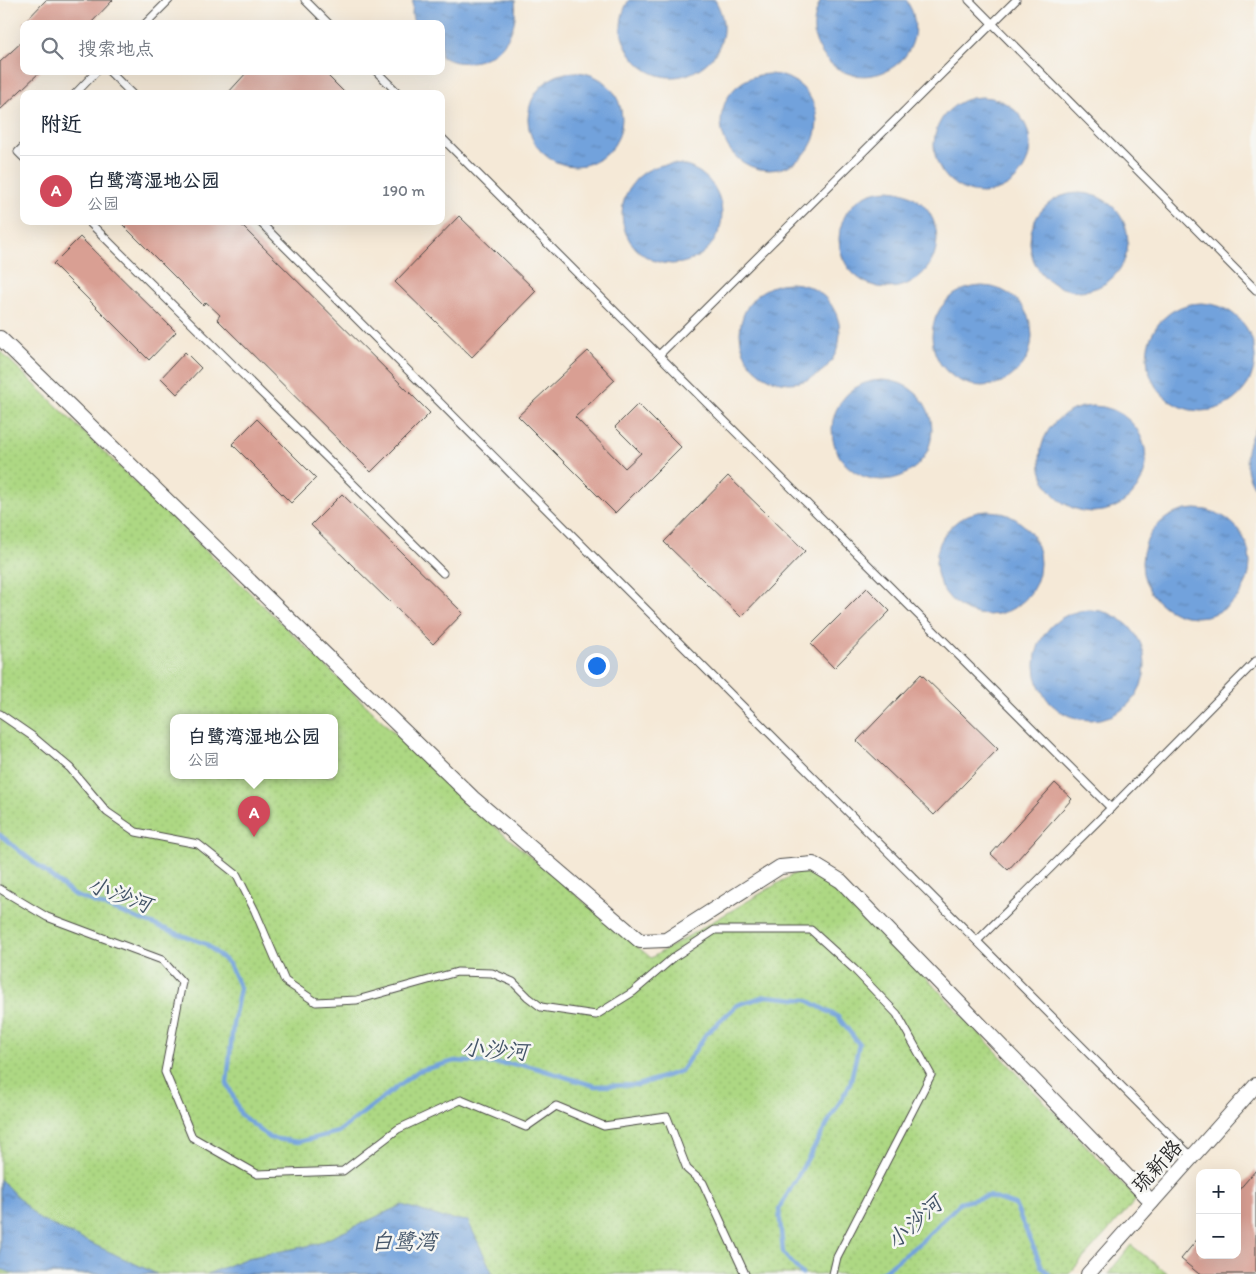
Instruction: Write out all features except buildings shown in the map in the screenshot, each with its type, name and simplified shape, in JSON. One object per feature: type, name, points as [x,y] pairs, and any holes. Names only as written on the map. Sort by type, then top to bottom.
[{"type":"street","points":[[0,338],[473,798],[640,941],[666,940],[780,867],[813,864],[841,881],[1152,1202]]},
{"type":"street","name":"琉新路","points":[[1088,1274],[1256,1085]]},
{"type":"lane","points":[[149,20],[168,0]]},
{"type":"lane","points":[[305,0],[325,20]]},
{"type":"lane","points":[[969,0],[1256,290]]},
{"type":"lane","points":[[658,355],[1016,0]]},
{"type":"lane","points":[[79,90],[94,75]]},
{"type":"lane","points":[[113,75],[128,90]]},
{"type":"lane","points":[[380,75],[394,90]]},
{"type":"lane","points":[[445,141],[1111,808]]},
{"type":"lane","points":[[92,225],[443,573]]},
{"type":"lane","points":[[263,225],[1192,1157]]},
{"type":"lane","points":[[977,940],[1256,661]]},
{"type":"lane","points":[[0,714],[32,736],[70,768],[107,812],[136,832],[198,844],[238,875],[285,981],[316,1002],[357,1000],[457,972],[492,973],[512,982],[541,1007],[596,1015],[633,992],[674,957],[715,930],[811,930],[854,969],[898,1014],[931,1075],[837,1257],[833,1274]]},
{"type":"lane","points":[[0,889],[47,917],[162,960],[182,982],[165,1072],[192,1137],[257,1174],[343,1171],[398,1129],[461,1100],[526,1127],[556,1106],[604,1126],[667,1117],[687,1169],[703,1183],[745,1274]]},
{"type":"green space","points":[[0,351],[468,804],[651,958],[799,871],[834,881],[1137,1199],[1069,1274],[0,1274]]},
{"type":"green space","points":[[1131,1245],[1168,1274],[1108,1274]]},
{"type":"water","points":[[413,0],[515,0],[513,26],[509,37],[493,54],[470,62],[454,62],[445,59],[445,20],[413,20]]},
{"type":"water","points":[[629,0],[715,0],[723,22],[721,42],[711,59],[696,71],[677,77],[658,75],[640,65],[623,39],[621,22]]},
{"type":"water","points":[[821,0],[907,0],[913,14],[914,35],[908,52],[896,65],[880,73],[862,76],[845,72],[829,62],[815,39],[814,22]]},
{"type":"water","points":[[575,72],[593,76],[608,86],[618,101],[622,119],[618,137],[608,152],[593,162],[575,166],[557,162],[542,152],[532,137],[528,119],[532,101],[542,86],[557,76]]},
{"type":"water","points":[[769,74],[787,77],[803,88],[814,104],[817,122],[814,140],[803,156],[787,167],[769,170],[751,167],[735,156],[724,140],[721,122],[724,104],[735,88],[751,77]]},
{"type":"water","points":[[982,97],[1000,100],[1016,111],[1027,127],[1030,145],[1027,163],[1016,179],[1000,190],[982,193],[964,190],[948,179],[937,163],[934,145],[937,127],[948,111],[964,100]]},
{"type":"water","points":[[672,164],[691,168],[707,179],[718,195],[722,214],[718,233],[707,249],[691,260],[672,264],[653,260],[637,249],[626,233],[622,214],[626,195],[637,179],[653,168]]},
{"type":"water","points":[[888,190],[907,194],[923,204],[933,220],[937,239],[933,258],[923,274],[907,284],[888,288],[869,284],[853,274],[843,258],[839,239],[843,220],[853,204],[869,194]]},
{"type":"water","points":[[1079,193],[1098,196],[1114,207],[1125,223],[1128,242],[1125,261],[1114,277],[1098,288],[1079,291],[1060,288],[1044,277],[1033,261],[1030,242],[1033,223],[1044,207],[1060,196]]},
{"type":"water","points":[[790,283],[809,287],[825,298],[836,314],[840,333],[836,352],[825,368],[809,379],[790,383],[771,379],[755,368],[744,352],[740,333],[744,314],[755,298],[771,287]]},
{"type":"water","points":[[982,286],[1001,290],[1018,300],[1028,317],[1032,336],[1028,355],[1018,372],[1001,382],[982,386],[963,382],[946,372],[936,355],[932,336],[936,317],[946,300],[963,290]]},
{"type":"water","points":[[1201,303],[1222,307],[1239,319],[1251,336],[1255,357],[1251,378],[1239,395],[1222,407],[1201,411],[1180,407],[1163,395],[1151,378],[1147,357],[1151,336],[1163,319],[1180,307]]},
{"type":"water","points":[[882,380],[901,384],[917,395],[928,411],[932,430],[928,449],[917,465],[901,476],[882,480],[863,476],[847,465],[836,449],[832,430],[836,411],[847,395],[863,384]]},
{"type":"water","points":[[1093,406],[1113,410],[1130,422],[1142,439],[1146,459],[1142,479],[1130,496],[1113,508],[1093,512],[1073,508],[1056,496],[1044,479],[1040,459],[1044,439],[1056,422],[1073,410]]},
{"type":"water","points":[[1256,427],[1256,490],[1248,475],[1246,459],[1249,443]]},
{"type":"water","points":[[1196,509],[1217,513],[1234,525],[1246,542],[1250,563],[1246,584],[1234,601],[1217,613],[1196,617],[1175,613],[1158,601],[1146,584],[1142,563],[1146,542],[1158,525],[1175,513]]},
{"type":"water","points":[[988,511],[1008,515],[1017,519],[1025,526],[1032,534],[1036,543],[1040,563],[1036,583],[1032,592],[1025,600],[1017,607],[1008,611],[988,615],[968,611],[959,607],[951,600],[944,592],[940,583],[936,563],[940,543],[944,534],[951,526],[959,519],[968,515]]},
{"type":"water","points":[[1090,610],[1111,614],[1129,626],[1141,644],[1145,665],[1141,686],[1129,704],[1111,716],[1090,720],[1069,716],[1051,704],[1039,686],[1035,665],[1039,644],[1051,626],[1069,614]]},
{"type":"water","points":[[0,1179],[39,1219],[157,1274],[16,1274],[0,1269]]},
{"type":"water","name":"白鹭湾","points":[[402,1205],[444,1218],[468,1221],[493,1274],[207,1274],[247,1258],[317,1244]]},
{"type":"waterway","name":"小沙河","points":[[0,835],[74,895],[206,944],[229,964],[240,988],[233,1024],[227,1083],[241,1115],[270,1138],[298,1142],[338,1132],[418,1071],[455,1061],[526,1065],[595,1086],[638,1085],[681,1071],[706,1034],[737,1005],[766,996],[807,1000],[838,1017],[859,1044],[850,1084],[779,1209],[783,1253],[802,1274]]},
{"type":"waterway","name":"小沙河","points":[[877,1274],[921,1242],[960,1203],[988,1196],[1015,1205],[1042,1267],[1049,1274]]},
{"type":"place","name":"白鹭湾湿地公园","points":[[254,837]]}]
